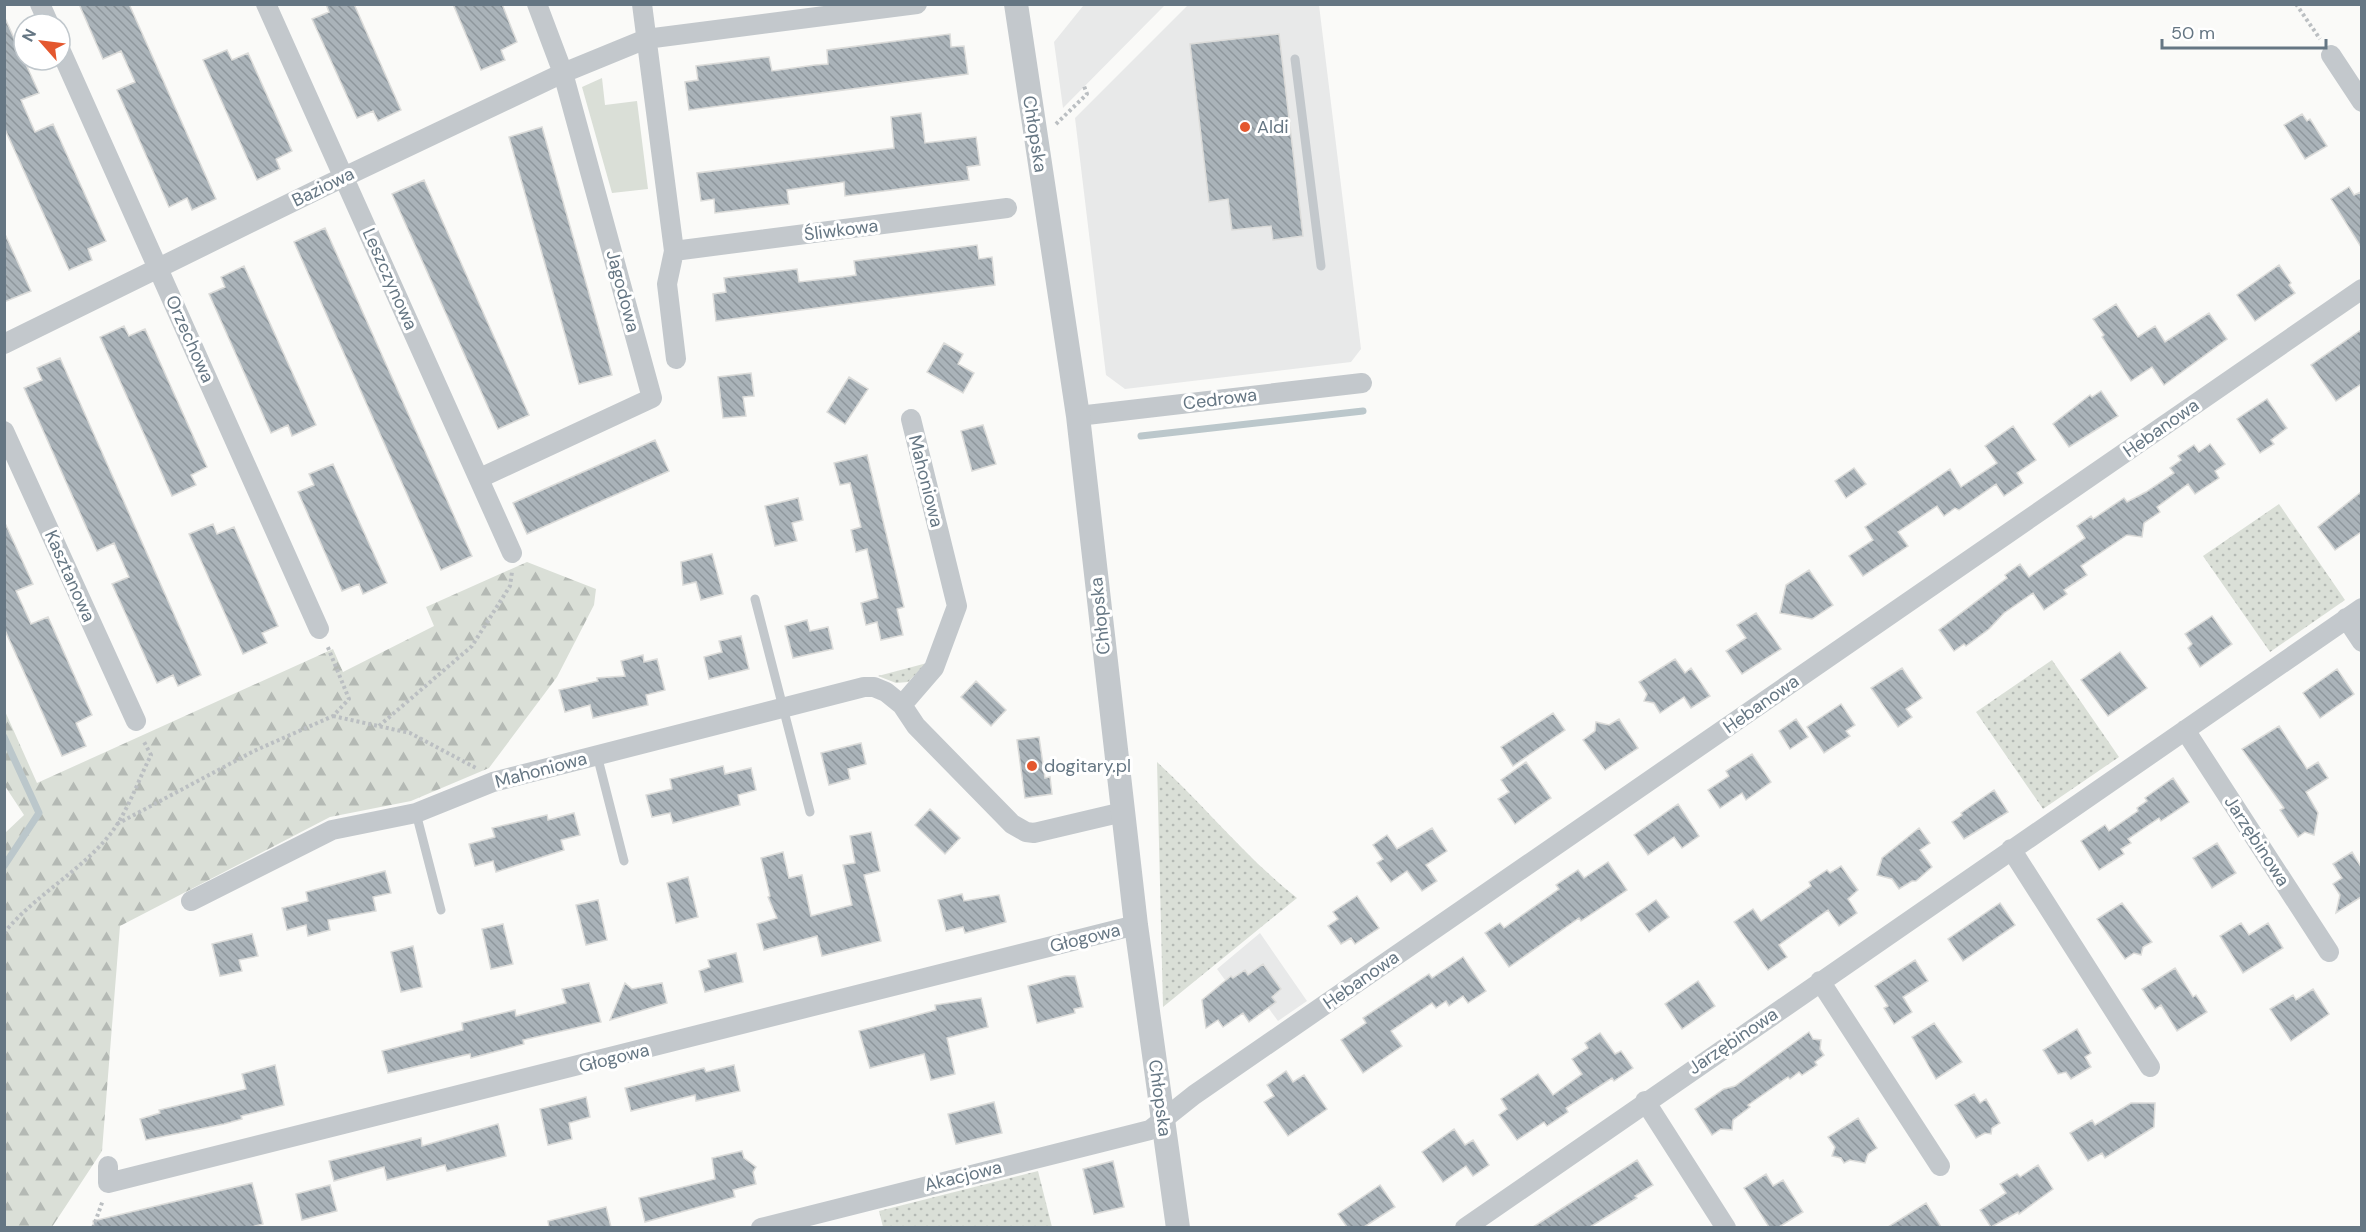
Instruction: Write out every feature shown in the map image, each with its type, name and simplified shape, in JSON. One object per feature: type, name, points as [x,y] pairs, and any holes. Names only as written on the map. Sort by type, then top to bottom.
[{"type":"street","name":"Leszczynowa","points":[[266,4],[512,553]]},
{"type":"street","name":"Jagodowa","points":[[480,478],[652,398],[563,73],[537,4]]},
{"type":"street","points":[[642,4],[674,251],[667,284],[676,359]]},
{"type":"street","points":[[646,39],[917,4]]},
{"type":"street","name":"Chłopska","points":[[1017,4],[1078,416],[1136,925],[1178,1227]]},
{"type":"street","name":"Baziowa","points":[[4,344],[344,177],[563,73],[646,39]]},
{"type":"street","points":[[2331,55],[2361,102]]},
{"type":"street","name":"Orzechowa","points":[[70,72],[323,637]]},
{"type":"street","name":"Śliwkowa","points":[[674,251],[1007,208]]},
{"type":"street","name":"Hebanowa","points":[[1163,1121],[1194,1095],[2361,289]]},
{"type":"street","name":"Cedrowa","points":[[1078,416],[1362,383]]},
{"type":"street","name":"Mahoniowa","points":[[902,705],[934,668],[957,606],[910,419]]},
{"type":"street","name":"Kasztanowa","points":[[4,430],[138,727]]},
{"type":"street","name":"Jarzębinowa","points":[[1465,1227],[1488,1221],[1646,1101],[2354,613],[2361,642]]},
{"type":"street","name":"Mahoniowa","points":[[191,901],[332,830],[416,813],[493,782],[782,707],[874,687],[902,705],[916,726],[1012,824],[1026,832],[1034,833],[1123,812]]},
{"type":"street","name":"Jarzębinowa","points":[[2185,730],[2329,952]]},
{"type":"street","points":[[2011,849],[2150,1067]]},
{"type":"street","name":"Głogowa","points":[[108,1175],[1136,925]]},
{"type":"street","points":[[1820,981],[1940,1166]]},
{"type":"street","points":[[1646,1101],[1726,1227]]},
{"type":"street","name":"Akacjowa","points":[[761,1227],[1150,1130],[1163,1121]]},
{"type":"lane","points":[[1295,59],[1321,266]]},
{"type":"lane","points":[[755,599],[810,812]]},
{"type":"lane","points":[[597,755],[624,861]]},
{"type":"lane","points":[[416,813],[441,909]]},
{"type":"path","points":[[2296,4],[2331,55]]},
{"type":"path","points":[[1049,131],[1087,94],[1084,86]]},
{"type":"path","points":[[379,726],[472,646],[510,586],[512,553]]},
{"type":"path","points":[[117,824],[254,751],[333,716],[349,699],[323,637]]},
{"type":"path","points":[[333,716],[410,733],[482,771]]},
{"type":"path","points":[[4,933],[20,914],[87,857],[117,824],[151,755],[138,727]]},
{"type":"path","points":[[93,1227],[108,1175]]},
{"type":"shaded area","points":[[1165,5],[1063,108],[1054,42],[1083,6]]},
{"type":"shaded area","points":[[1188,5],[1319,5],[1361,349],[1351,362],[1125,389],[1106,375],[1075,118]]},
{"type":"shaded area","points":[[1260,933],[1307,1001],[1278,1021],[1250,983],[1241,990],[1231,976],[1225,980],[1217,969]]},
{"type":"green space","points":[[602,78],[605,105],[637,101],[648,189],[612,193],[582,87]]},
{"type":"green space","points":[[2279,504],[2345,600],[2270,652],[2203,556]]},
{"type":"green space","points":[[527,562],[596,589],[594,605],[557,677],[489,768],[411,801],[330,817],[120,926],[102,1151],[52,1227],[5,1227],[5,833],[24,815],[5,786],[4,709],[37,783],[333,649],[343,672],[434,626],[426,607]]},
{"type":"green space","points":[[2052,660],[2119,757],[2043,809],[1976,712]]},
{"type":"green space","points":[[927,663],[908,682],[896,683],[878,676]]},
{"type":"green space","points":[[1157,762],[1260,866],[1297,898],[1163,1007]]},
{"type":"green space","points":[[1038,1171],[1052,1227],[883,1227],[879,1211]]},
{"type":"building","points":[[79,4],[129,4],[216,199],[192,210],[187,198],[169,207],[117,90],[135,82],[121,51],[103,59]]},
{"type":"building","points":[[326,4],[354,4],[401,110],[378,121],[373,111],[357,118],[312,19],[329,12]]},
{"type":"building","points":[[453,4],[502,4],[517,42],[501,50],[505,60],[481,70]]},
{"type":"building","points":[[4,16],[12,34],[12,72],[29,72],[39,93],[21,100],[35,132],[53,124],[106,241],[88,249],[92,260],[69,270],[4,127]]},
{"type":"building","points":[[950,34],[951,47],[964,46],[968,74],[689,110],[685,82],[698,80],[696,66],[769,57],[772,71],[828,64],[827,50]]},
{"type":"building","name":"Aldi","points":[[1279,34],[1303,236],[1273,240],[1271,226],[1232,230],[1228,199],[1209,202],[1190,44]]},
{"type":"building","points":[[227,50],[232,60],[248,53],[292,151],[276,159],[280,169],[257,180],[203,60]]},
{"type":"building","points":[[921,113],[925,143],[976,137],[980,165],[967,167],[969,180],[845,196],[844,182],[787,190],[789,204],[715,213],[714,199],[701,201],[697,173],[894,148],[891,117]]},
{"type":"building","points":[[2302,114],[2307,121],[2310,119],[2327,146],[2305,159],[2284,125]]},
{"type":"building","points":[[542,127],[612,375],[579,384],[509,137]]},
{"type":"building","points":[[424,180],[529,415],[498,429],[392,194]]},
{"type":"building","points":[[2349,187],[2354,195],[2361,192],[2361,247],[2331,199]]},
{"type":"building","points":[[325,228],[472,556],[441,570],[294,242]]},
{"type":"building","points":[[4,232],[31,291],[4,302]]},
{"type":"building","points":[[977,245],[979,259],[992,257],[995,285],[716,321],[713,294],[726,292],[724,278],[797,269],[799,282],[843,277],[856,275],[854,261]]},
{"type":"building","points":[[2279,265],[2295,293],[2255,321],[2237,295]]},
{"type":"building","points":[[244,266],[316,425],[292,436],[288,425],[271,433],[209,294],[225,287],[221,277]]},
{"type":"building","points":[[2116,304],[2138,337],[2155,326],[2165,342],[2209,313],[2227,339],[2164,385],[2152,367],[2131,381],[2093,319]]},
{"type":"building","points":[[124,326],[129,336],[145,329],[207,467],[191,475],[196,485],[172,496],[100,337]]},
{"type":"building","points":[[2361,330],[2361,384],[2336,401],[2311,365]]},
{"type":"building","points":[[944,343],[963,354],[958,364],[974,373],[963,393],[927,372]]},
{"type":"building","points":[[60,358],[201,675],[178,686],[173,675],[157,683],[112,584],[129,577],[114,543],[97,551],[24,388],[42,380],[37,368]]},
{"type":"building","points":[[751,373],[754,396],[743,397],[746,416],[723,418],[718,377]]},
{"type":"building","points":[[849,377],[868,389],[845,424],[827,412]]},
{"type":"building","points":[[2101,391],[2118,416],[2069,447],[2053,424],[2090,395],[2092,397]]},
{"type":"building","points":[[2267,399],[2287,428],[2271,440],[2274,444],[2260,453],[2237,419]]},
{"type":"building","points":[[983,425],[996,464],[972,471],[961,431]]},
{"type":"building","points":[[2013,426],[2036,460],[2017,473],[2023,483],[2004,496],[1996,484],[1959,510],[1955,508],[1944,516],[1937,506],[1898,532],[1908,546],[1863,576],[1849,556],[1873,540],[1865,527],[1950,469],[1961,487],[1997,463],[1985,446]]},
{"type":"building","points":[[655,440],[669,471],[527,534],[513,503]]},
{"type":"building","points":[[2210,444],[2225,464],[2215,471],[2219,478],[2195,494],[2188,484],[2157,507],[2160,512],[2144,523],[2142,537],[2127,535],[2081,566],[2087,575],[2064,590],[2067,594],[2044,610],[2033,593],[2004,613],[1989,629],[1966,646],[1964,644],[1954,651],[1939,630],[2007,578],[2005,575],[2020,564],[2029,577],[2085,538],[2077,526],[2091,516],[2093,519],[2124,498],[2127,502],[2146,492],[2174,473],[2170,468],[2181,460],[2178,456],[2194,445],[2199,452]]},
{"type":"building","points":[[867,455],[904,607],[897,609],[903,635],[881,640],[877,622],[866,625],[861,603],[878,598],[867,549],[856,552],[851,530],[861,527],[850,483],[840,485],[834,463]]},
{"type":"building","points":[[333,464],[387,583],[363,594],[359,584],[342,591],[298,492],[314,485],[309,474]]},
{"type":"building","points":[[1854,468],[1866,484],[1846,498],[1835,481]]},
{"type":"building","points":[[2361,492],[2361,532],[2335,550],[2318,527]]},
{"type":"building","points":[[798,498],[803,520],[792,523],[797,541],[775,546],[765,506]]},
{"type":"building","points":[[4,521],[33,584],[16,591],[31,624],[48,617],[92,715],[76,723],[86,746],[62,756],[4,628]]},
{"type":"building","points":[[213,524],[217,534],[234,527],[278,626],[262,633],[267,643],[243,654],[189,534]]},
{"type":"building","points":[[712,554],[723,594],[701,600],[696,582],[683,585],[681,562]]},
{"type":"building","points":[[1809,570],[1833,605],[1812,619],[1780,613],[1786,585]]},
{"type":"building","points":[[1756,613],[1781,649],[1742,674],[1726,651],[1746,638],[1737,625]]},
{"type":"building","points":[[2212,616],[2232,644],[2200,667],[2188,648],[2192,644],[2185,634]]},
{"type":"building","points":[[807,620],[810,631],[828,627],[833,649],[793,658],[785,626]]},
{"type":"building","points":[[741,636],[749,669],[709,679],[704,657],[722,652],[719,641]]},
{"type":"building","points":[[2120,652],[2147,688],[2108,716],[2081,680]]},
{"type":"building","points":[[643,655],[644,662],[657,659],[665,690],[646,695],[648,705],[593,718],[590,705],[565,712],[559,690],[598,681],[597,678],[625,676],[621,661]]},
{"type":"building","points":[[1675,659],[1685,673],[1691,668],[1710,696],[1691,708],[1684,697],[1660,713],[1654,703],[1644,701],[1647,694],[1639,682]]},
{"type":"building","points":[[1902,668],[1922,698],[1906,709],[1912,717],[1898,727],[1871,688]]},
{"type":"building","points":[[2337,669],[2354,694],[2320,718],[2303,693]]},
{"type":"building","points":[[976,681],[1006,710],[991,726],[961,697]]},
{"type":"building","points":[[1841,704],[1855,725],[1846,731],[1850,736],[1824,753],[1807,727]]},
{"type":"building","points":[[1553,713],[1565,730],[1513,766],[1501,747]]},
{"type":"building","points":[[1619,719],[1638,748],[1605,770],[1583,740],[1595,731],[1596,722],[1609,725]]},
{"type":"building","points":[[1796,719],[1808,737],[1790,749],[1779,731]]},
{"type":"building","points":[[2279,726],[2307,769],[2318,762],[2328,778],[2306,792],[2318,813],[2314,835],[2305,832],[2298,837],[2280,810],[2284,808],[2242,749]]},
{"type":"building","name":"dogitary.pl","points":[[1039,737],[1045,778],[1050,777],[1052,794],[1025,798],[1017,740]]},
{"type":"building","points":[[861,743],[866,764],[848,769],[850,779],[829,785],[821,753]]},
{"type":"building","points":[[1752,754],[1771,782],[1746,800],[1742,793],[1720,808],[1708,790],[1729,776],[1726,771]]},
{"type":"building","points":[[1526,762],[1551,798],[1515,824],[1498,799],[1509,792],[1501,780]]},
{"type":"building","points":[[723,766],[725,774],[751,768],[756,790],[738,795],[740,805],[673,823],[670,813],[652,817],[646,795],[672,789],[670,779]]},
{"type":"building","points":[[2173,778],[2189,802],[2161,821],[2159,818],[2128,839],[2131,843],[2121,849],[2124,854],[2099,870],[2081,841],[2105,825],[2109,831],[2138,811],[2137,808],[2147,801],[2145,798]]},
{"type":"building","points":[[1994,790],[2008,812],[1964,839],[1952,822]]},
{"type":"building","points":[[1678,804],[1699,836],[1682,848],[1674,837],[1648,855],[1634,835]]},
{"type":"building","points":[[930,809],[960,838],[945,854],[915,825]]},
{"type":"building","points":[[574,813],[580,835],[561,840],[564,850],[496,872],[493,861],[475,866],[469,844],[495,837],[492,828],[547,815],[548,820]]},
{"type":"building","points":[[1432,828],[1447,851],[1426,865],[1437,881],[1422,891],[1407,871],[1391,882],[1377,863],[1383,859],[1373,845],[1387,835],[1397,849]]},
{"type":"building","points":[[1919,828],[1930,843],[1920,850],[1932,867],[1916,881],[1899,889],[1892,879],[1877,875],[1882,858]]},
{"type":"building","points":[[871,832],[880,871],[864,875],[881,941],[822,956],[817,936],[764,950],[757,924],[777,918],[768,897],[770,896],[761,858],[783,852],[789,878],[802,875],[811,916],[852,905],[843,865],[855,863],[850,836]]},
{"type":"building","points":[[2217,843],[2236,873],[2212,888],[2193,858]]},
{"type":"building","points":[[2352,852],[2361,867],[2361,897],[2336,913],[2340,895],[2333,884],[2342,878],[2333,864]]},
{"type":"building","points":[[1608,862],[1627,890],[1581,921],[1579,918],[1509,967],[1485,933],[1500,923],[1504,928],[1559,889],[1556,885],[1578,870],[1584,878]]},
{"type":"building","points":[[1841,866],[1858,890],[1848,899],[1857,913],[1839,926],[1828,910],[1779,945],[1787,957],[1768,970],[1734,922],[1753,909],[1761,921],[1811,886],[1809,882],[1827,870],[1830,873]]},
{"type":"building","points":[[385,871],[391,893],[373,897],[376,911],[328,920],[330,930],[308,936],[306,925],[287,930],[282,908],[308,901],[306,892]]},
{"type":"building","points":[[688,877],[698,917],[676,923],[667,883]]},
{"type":"building","points":[[962,894],[964,901],[999,895],[1006,922],[965,933],[963,927],[946,931],[938,900]]},
{"type":"building","points":[[1357,896],[1379,928],[1355,944],[1351,938],[1341,944],[1328,926],[1338,919],[1333,912]]},
{"type":"building","points":[[598,900],[607,940],[586,945],[576,905]]},
{"type":"building","points":[[1656,900],[1669,917],[1649,932],[1636,914]]},
{"type":"building","points":[[2000,903],[2015,925],[1963,961],[1948,939]]},
{"type":"building","points":[[2122,903],[2152,942],[2143,947],[2141,955],[2134,953],[2125,959],[2097,919]]},
{"type":"building","points":[[2241,923],[2249,935],[2268,923],[2283,948],[2243,973],[2220,936]]},
{"type":"building","points":[[503,924],[513,964],[491,969],[482,929]]},
{"type":"building","points":[[252,934],[258,956],[239,960],[242,971],[220,976],[212,944]]},
{"type":"building","points":[[413,946],[422,987],[401,992],[391,952]]},
{"type":"building","points":[[736,953],[743,982],[705,992],[699,971],[710,967],[708,960]]},
{"type":"building","points":[[1463,957],[1486,991],[1468,1003],[1463,996],[1449,1006],[1446,1001],[1436,1008],[1432,1003],[1391,1031],[1402,1046],[1363,1073],[1341,1040],[1366,1023],[1363,1018],[1429,974],[1432,978]]},
{"type":"building","points":[[1915,960],[1928,981],[1903,997],[1912,1012],[1894,1024],[1884,1008],[1888,1006],[1875,986]]},
{"type":"building","points":[[1263,964],[1281,989],[1272,997],[1276,1002],[1249,1022],[1243,1013],[1223,1027],[1218,1020],[1206,1028],[1202,1000],[1231,976],[1233,978],[1245,970],[1248,975]]},
{"type":"building","points":[[2175,968],[2193,997],[2196,995],[2207,1012],[2177,1031],[2161,1005],[2155,1009],[2142,989]]},
{"type":"building","points":[[1065,976],[1075,976],[1083,1007],[1074,1009],[1075,1013],[1037,1023],[1028,986]]},
{"type":"building","points":[[1698,981],[1715,1006],[1682,1029],[1665,1004]]},
{"type":"building","points":[[589,983],[601,1022],[523,1040],[524,1044],[471,1058],[470,1054],[388,1073],[382,1051],[463,1030],[462,1023],[515,1010],[516,1016],[566,1003],[562,989]]},
{"type":"building","points":[[625,983],[632,989],[662,983],[667,1003],[610,1020]]},
{"type":"building","points":[[2313,989],[2329,1014],[2291,1041],[2270,1009],[2293,995],[2296,1000]]},
{"type":"building","points":[[981,998],[988,1027],[947,1038],[955,1074],[931,1080],[924,1054],[870,1068],[859,1031],[936,1010],[935,1005]]},
{"type":"building","points":[[1934,1023],[1962,1062],[1936,1079],[1912,1037]]},
{"type":"building","points":[[2077,1029],[2091,1053],[2085,1057],[2091,1067],[2071,1079],[2066,1072],[2058,1074],[2043,1050]]},
{"type":"building","points":[[1809,1032],[1813,1039],[1821,1040],[1820,1049],[1824,1055],[1815,1062],[1817,1065],[1802,1075],[1799,1072],[1790,1079],[1788,1077],[1748,1105],[1750,1107],[1733,1120],[1732,1130],[1721,1129],[1712,1135],[1695,1109],[1724,1089],[1735,1086]]},
{"type":"building","points":[[1600,1033],[1615,1054],[1621,1051],[1633,1068],[1614,1081],[1612,1078],[1566,1108],[1568,1112],[1547,1126],[1544,1122],[1517,1140],[1499,1115],[1507,1109],[1501,1099],[1538,1074],[1553,1095],[1582,1074],[1572,1059],[1588,1048],[1585,1043]]},
{"type":"building","points":[[275,1065],[284,1105],[241,1116],[242,1119],[224,1124],[146,1140],[140,1119],[160,1113],[159,1110],[246,1089],[242,1074]]},
{"type":"building","points":[[734,1065],[740,1091],[696,1101],[695,1095],[631,1111],[625,1088],[704,1068],[706,1072]]},
{"type":"building","points":[[1286,1071],[1293,1082],[1304,1075],[1327,1109],[1288,1136],[1264,1102],[1274,1096],[1267,1085]]},
{"type":"building","points":[[1974,1094],[1980,1103],[1986,1099],[2000,1123],[1992,1128],[1991,1134],[1985,1133],[1976,1138],[1955,1105]]},
{"type":"building","points":[[586,1097],[590,1117],[569,1123],[572,1139],[548,1145],[540,1109]]},
{"type":"building","points":[[994,1102],[1002,1133],[956,1144],[948,1114]]},
{"type":"building","points":[[2131,1103],[2155,1103],[2154,1127],[2105,1158],[2102,1153],[2088,1161],[2070,1133],[2092,1120],[2095,1125]]},
{"type":"building","points":[[1858,1118],[1877,1148],[1868,1154],[1865,1163],[1850,1160],[1844,1163],[1841,1158],[1832,1156],[1835,1147],[1828,1137]]},
{"type":"building","points":[[498,1124],[506,1156],[447,1171],[445,1165],[387,1180],[384,1167],[334,1181],[329,1161],[421,1138],[422,1146]]},
{"type":"building","points":[[1454,1129],[1465,1145],[1473,1140],[1489,1165],[1473,1176],[1466,1166],[1443,1182],[1422,1152]]},
{"type":"building","points":[[742,1151],[744,1158],[756,1167],[753,1172],[756,1184],[733,1190],[735,1197],[645,1222],[639,1198],[715,1179],[712,1158]]},
{"type":"building","points":[[1637,1160],[1653,1185],[1635,1196],[1637,1198],[1590,1227],[1533,1227]]},
{"type":"building","points":[[1113,1161],[1124,1207],[1094,1214],[1083,1169]]},
{"type":"building","points":[[2038,1165],[2053,1189],[2019,1214],[2018,1212],[1991,1227],[1980,1210],[2006,1193],[2000,1184],[2017,1174],[2020,1177]]},
{"type":"building","points":[[1766,1174],[1773,1186],[1783,1180],[1803,1212],[1779,1227],[1769,1227],[1744,1188]]},
{"type":"building","points":[[252,1183],[263,1224],[251,1227],[94,1227],[93,1221]]},
{"type":"building","points":[[330,1185],[337,1211],[302,1220],[296,1194]]},
{"type":"building","points":[[1380,1185],[1395,1207],[1364,1227],[1347,1227],[1338,1214]]},
{"type":"building","points":[[1926,1203],[1941,1227],[1888,1227]]},
{"type":"building","points":[[606,1207],[611,1227],[549,1227],[548,1221]]},
{"type":"waterway","points":[[1141,436],[1363,411]]},
{"type":"waterway","points":[[4,737],[39,813],[4,866]]},
{"type":"place","name":"Aldi","points":[[1245,127]]},
{"type":"place","name":"dogitary.pl","points":[[1032,766]]}]
